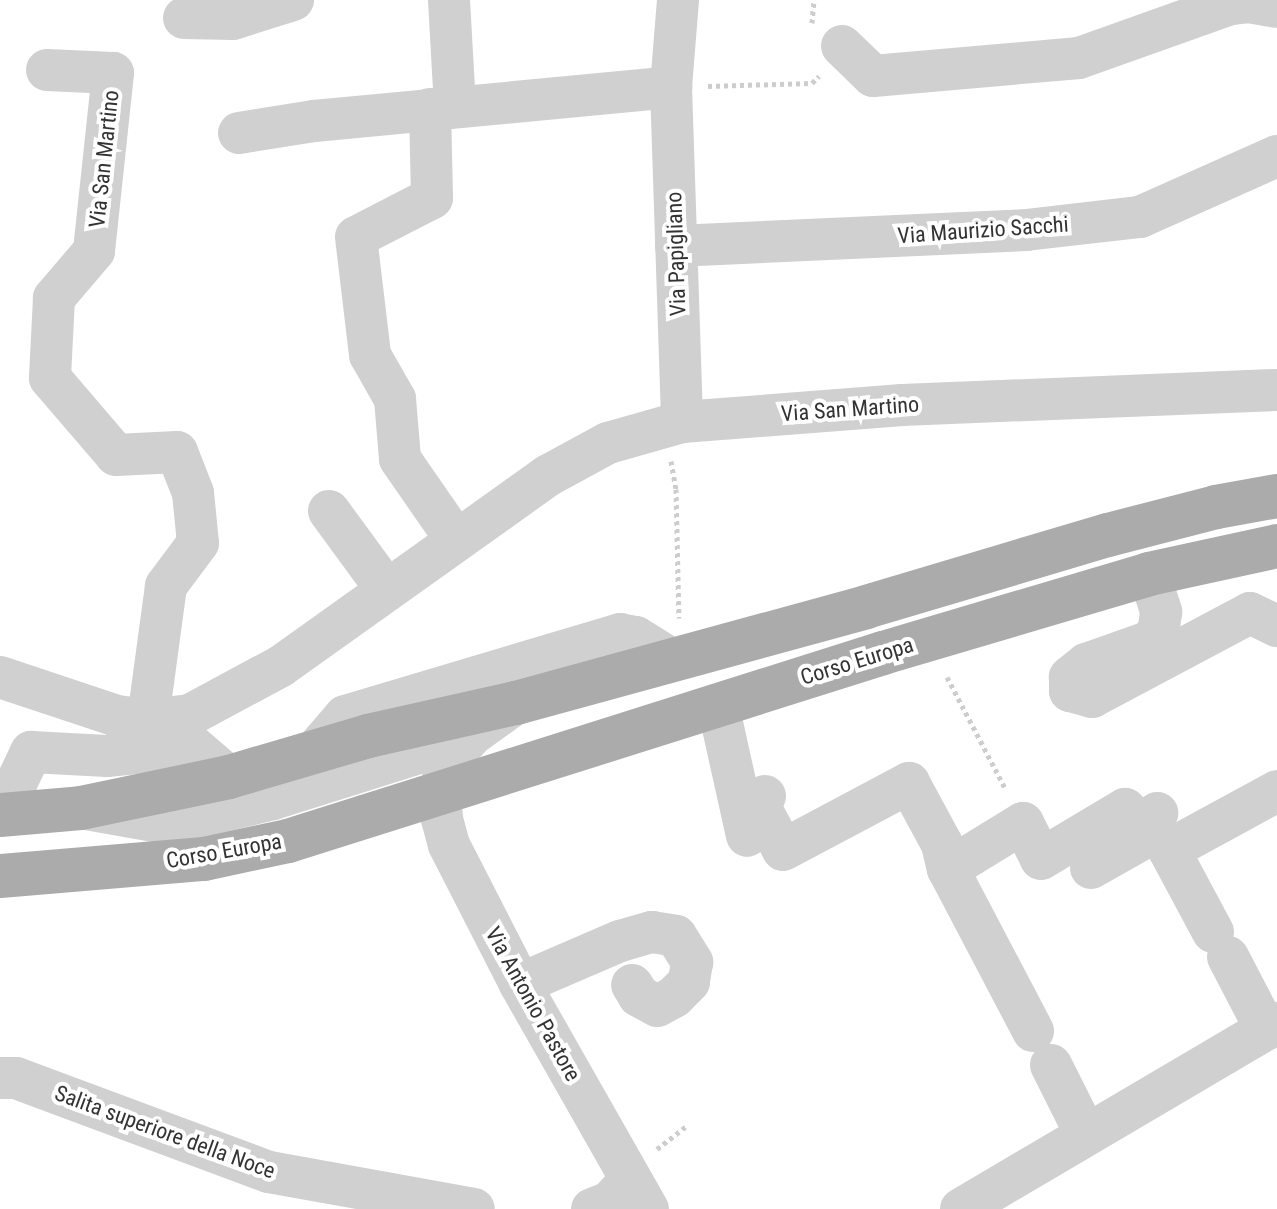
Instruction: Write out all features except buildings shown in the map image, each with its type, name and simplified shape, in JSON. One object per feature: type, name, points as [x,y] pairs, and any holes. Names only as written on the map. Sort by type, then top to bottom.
[{"type":"main road","points":[[1,815],[81,808],[229,777],[439,718],[516,703],[676,644],[964,580],[1108,535],[1216,507],[1277,496]]},
{"type":"main road","name":"Corso Europa","points":[[0,876],[204,859],[288,841],[440,790],[1149,574],[1277,546]]},
{"type":"street","points":[[184,18],[233,19],[293,0]]},
{"type":"street","points":[[449,0],[443,108],[432,198],[356,237],[370,355],[395,399],[400,459],[456,540]]},
{"type":"street","name":"Via Papigliano","points":[[676,441],[676,246],[671,87],[678,0]]},
{"type":"street","points":[[825,48],[873,76],[1079,58],[1231,4],[1249,2],[1277,7]]},
{"type":"street","name":"Via San Martino","points":[[47,70],[113,73],[94,251],[54,298],[50,378],[116,455],[177,452],[193,493],[198,543],[166,586],[148,720]]},
{"type":"street","points":[[239,133],[314,121],[671,87]]},
{"type":"street","name":"Via Maurizio Sacchi","points":[[676,246],[1026,230],[1140,217],[1277,156]]},
{"type":"street","name":"Via San Martino","points":[[0,677],[87,708],[148,720],[190,715],[224,700],[281,666],[549,475],[608,443],[676,441],[902,405],[1277,390]]},
{"type":"street","points":[[329,511],[386,589]]},
{"type":"street","points":[[1149,574],[1161,612],[1159,629],[1151,641],[1086,664],[1070,677],[1070,691],[1092,697],[1250,613],[1277,626]]},
{"type":"street","points":[[315,751],[345,716],[620,634],[676,644]]},
{"type":"street","points":[[440,790],[449,760],[473,734],[516,703]]},
{"type":"street","points":[[81,808],[170,824],[214,814],[273,799],[419,753],[516,703]]},
{"type":"street","points":[[718,705],[745,833],[758,865],[770,876],[834,840]]},
{"type":"street","points":[[1,815],[31,752],[107,756],[194,747],[229,777]]},
{"type":"street","points":[[765,796],[757,801],[783,850],[909,783],[942,844],[948,869],[1086,1135]]},
{"type":"street","name":"Via Antonio Pastore","points":[[440,790],[442,819],[449,845],[520,984],[641,1201]]},
{"type":"street","points":[[948,869],[1023,823],[1041,859],[1125,809],[1135,828],[1153,820],[1277,791]]},
{"type":"street","points":[[1091,868],[1146,837],[1153,820]]},
{"type":"street","points":[[961,1209],[1271,1026],[1220,944],[1153,820]]},
{"type":"street","points":[[520,984],[620,941],[652,932],[676,936],[692,962],[689,982],[657,1006],[639,996],[632,985]]},
{"type":"street","name":"Salita superiore della Noce","points":[[0,1078],[16,1078],[269,1172],[474,1209]]},
{"type":"street","points":[[1005,1209],[1040,1189],[1046,1178],[1046,1159]]},
{"type":"street","points":[[592,1209],[610,1202],[641,1201]]},
{"type":"path","points":[[671,87],[812,83],[825,48],[814,0]]},
{"type":"path","points":[[676,441],[676,644]]},
{"type":"path","points":[[947,677],[1023,823]]},
{"type":"path","points":[[662,1144],[688,1125]]}]
